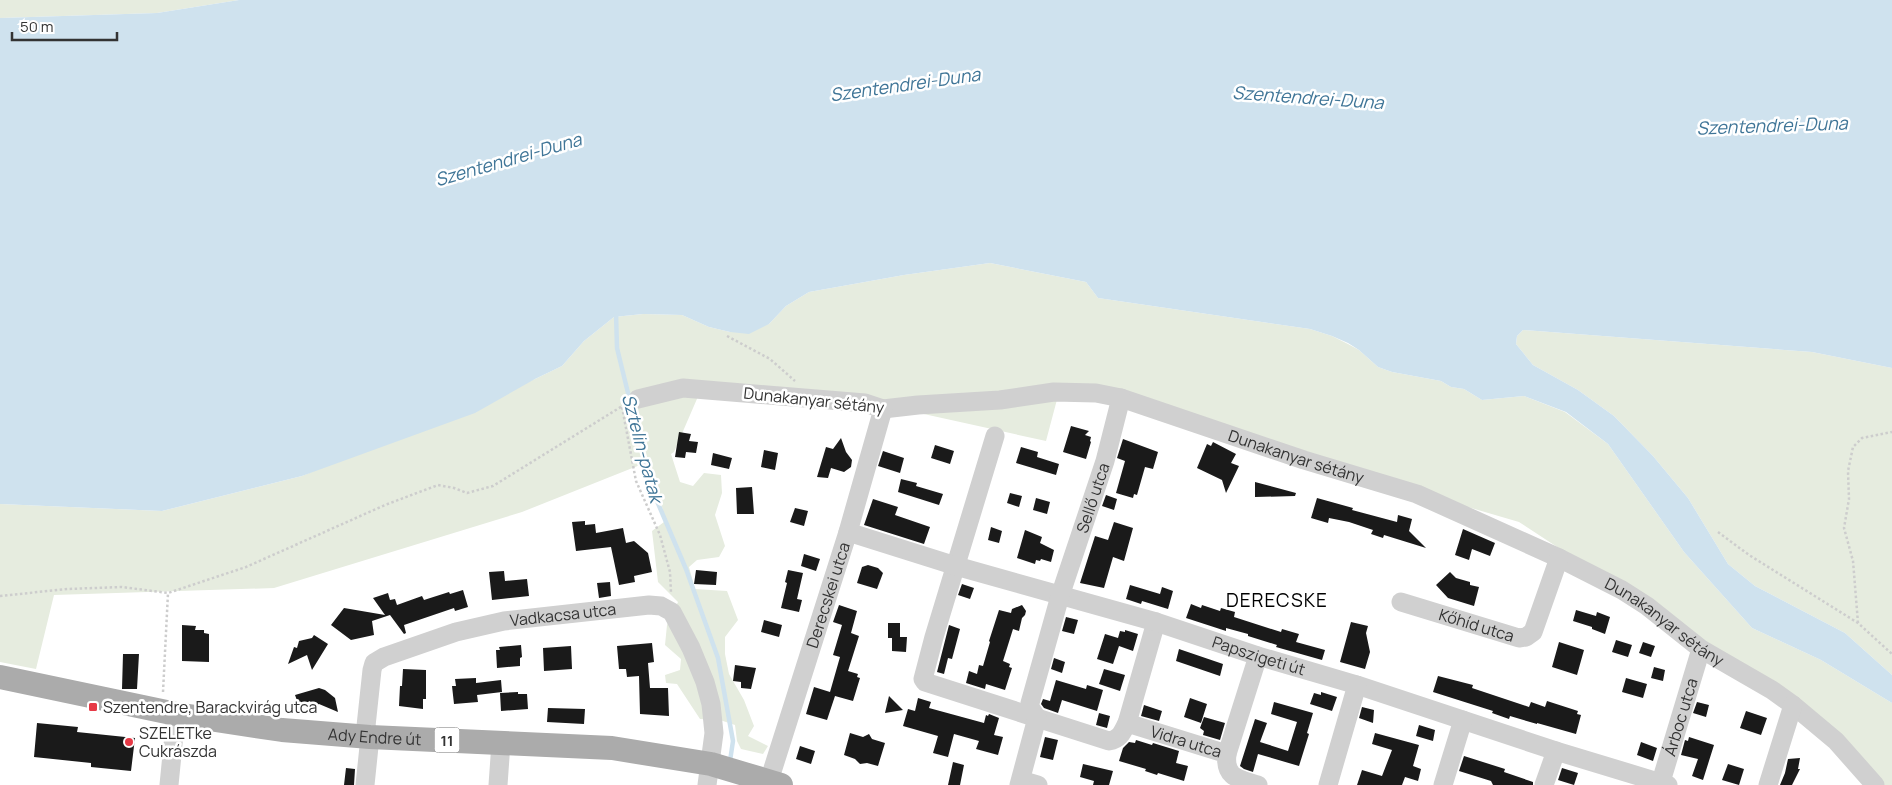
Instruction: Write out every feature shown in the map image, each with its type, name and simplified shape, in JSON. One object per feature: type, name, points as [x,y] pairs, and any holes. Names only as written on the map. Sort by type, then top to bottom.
[{"type":"main road","name":"Ady Endre út","points":[[0,676],[168,713],[282,730],[370,737],[612,748],[775,783]]},
{"type":"street","name":"Dunakanyar sétány","points":[[630,403],[683,388],[865,403],[883,409],[1000,400],[1054,392],[1096,393],[1121,398],[1304,460],[1417,494],[1559,558],[1630,595],[1701,649],[1793,704],[1836,741],[1875,785]]},
{"type":"street","name":"Sellő utca","points":[[1038,718],[1030,707],[1030,703],[1060,596],[1105,461],[1121,398]]},
{"type":"street","name":"Derecskei utca","points":[[775,783],[883,409]]},
{"type":"street","points":[[994,436],[934,637],[923,679],[925,682],[1109,741],[1120,736],[1126,723],[1156,622]]},
{"type":"street","name":"Papszigeti út","points":[[848,532],[956,566],[1156,622],[1663,784]]},
{"type":"street","name":"Kőhíd utca","points":[[1401,602],[1519,638],[1526,637],[1533,632],[1559,558]]},
{"type":"street","name":"Vadkacsa utca","points":[[365,785],[370,737],[366,726],[372,670],[374,663],[384,657],[456,632],[504,621],[649,605],[661,606],[672,612]]},
{"type":"street","points":[[672,612],[705,682],[711,704],[719,772]]},
{"type":"street","name":"Árboc utca","points":[[1663,784],[1701,649]]},
{"type":"street","points":[[1228,754],[1258,656]]},
{"type":"street","points":[[1328,785],[1357,685]]},
{"type":"street","points":[[1768,785],[1793,704]]},
{"type":"street","points":[[168,713],[169,785]]},
{"type":"street","points":[[1026,783],[1038,718]]},
{"type":"street","points":[[1443,785],[1463,720]]},
{"type":"street","name":"Vidra utca","points":[[1126,723],[1228,754],[1226,764],[1231,774],[1239,779],[1258,785]]},
{"type":"street","points":[[498,785],[501,743]]},
{"type":"street","points":[[1544,785],[1556,751]]},
{"type":"path","points":[[727,336],[770,359],[814,399]]},
{"type":"path","points":[[0,596],[122,587],[168,594],[246,567],[385,505],[438,484],[467,493],[493,486],[630,403],[636,481],[660,535],[670,572],[672,612]]},
{"type":"path","points":[[1858,623],[1853,561],[1844,528],[1849,499],[1848,471],[1853,447],[1862,438],[1892,432]]},
{"type":"path","points":[[1718,532],[1749,555],[1858,623],[1892,654]]},
{"type":"path","points":[[168,594],[168,713]]},
{"type":"shaded area","points":[[0,0],[239,0],[157,13],[0,18]]},
{"type":"shaded area","points":[[990,263],[1086,282],[1098,298],[1310,329],[1332,336],[1348,344],[1359,350],[1378,367],[1392,372],[1441,381],[1451,387],[1464,389],[1482,400],[1524,396],[1565,412],[1608,444],[1684,552],[1752,628],[1821,660],[1892,703],[1892,785],[1872,785],[1786,697],[1519,522],[1072,391],[1059,392],[1046,441],[892,407],[703,385],[674,452],[671,454],[680,482],[693,486],[704,473],[721,475],[722,493],[715,515],[725,546],[719,557],[697,560],[689,567],[695,589],[727,591],[738,620],[725,637],[725,654],[729,674],[744,700],[754,726],[748,736],[768,746],[763,754],[741,749],[737,741],[735,725],[720,720],[700,719],[677,684],[666,683],[665,675],[680,670],[681,659],[665,645],[667,625],[678,602],[658,582],[652,531],[664,522],[662,505],[640,465],[522,512],[274,588],[54,595],[36,669],[0,662],[0,504],[162,511],[302,476],[535,379],[562,366],[584,341],[614,317],[643,314],[682,315],[709,327],[730,332],[769,324],[786,306],[809,292],[904,275]]},
{"type":"shaded area","points":[[1523,330],[1812,352],[1892,368],[1892,675],[1845,633],[1755,586],[1728,564],[1688,498],[1653,456],[1614,416],[1578,390],[1533,365],[1516,344],[1517,336]]},
{"type":"water","name":"Szentendrei-Duna","points":[[239,0],[1892,0],[1892,368],[1812,352],[1523,330],[1517,336],[1516,344],[1533,365],[1578,390],[1614,416],[1653,456],[1688,498],[1728,564],[1755,586],[1845,633],[1892,675],[1892,703],[1821,660],[1752,628],[1684,552],[1608,444],[1566,412],[1524,396],[1482,400],[1464,389],[1451,387],[1441,381],[1392,372],[1378,367],[1348,343],[1310,329],[1098,298],[1086,282],[990,263],[904,275],[809,292],[786,306],[769,324],[749,334],[709,327],[682,315],[643,314],[614,317],[584,341],[562,366],[475,413],[302,476],[162,511],[0,504],[0,18],[157,13]]},
{"type":"building","points":[[1071,426],[1089,431],[1085,435],[1091,437],[1086,459],[1063,452]]},
{"type":"building","points":[[679,432],[691,434],[689,441],[698,442],[696,453],[686,452],[685,458],[675,457]]},
{"type":"building","points":[[841,438],[846,452],[852,460],[851,467],[844,472],[831,468],[828,478],[817,477],[826,447],[833,449]]},
{"type":"building","points":[[1123,439],[1158,452],[1153,469],[1145,467],[1137,495],[1134,494],[1133,498],[1116,493],[1125,461],[1117,458]]},
{"type":"building","points":[[1213,442],[1236,454],[1231,463],[1239,466],[1226,493],[1222,480],[1197,468],[1207,444],[1211,446]]},
{"type":"building","points":[[935,445],[954,451],[950,464],[931,458]]},
{"type":"building","points":[[1021,447],[1038,452],[1037,457],[1059,464],[1056,475],[1016,463]]},
{"type":"building","points":[[764,450],[778,453],[775,470],[761,467]]},
{"type":"building","points":[[883,451],[904,458],[900,473],[878,466]]},
{"type":"building","points":[[713,453],[732,458],[729,469],[711,465]]},
{"type":"building","points":[[901,479],[917,483],[916,486],[943,494],[939,505],[898,492]]},
{"type":"building","points":[[1255,482],[1296,493],[1295,496],[1255,497]]},
{"type":"building","points":[[752,487],[754,514],[737,514],[736,488]]},
{"type":"building","points":[[1010,493],[1022,496],[1019,507],[1007,503]]},
{"type":"building","points":[[1106,495],[1117,499],[1114,510],[1102,506]]},
{"type":"building","points":[[1036,498],[1050,502],[1047,514],[1033,510]]},
{"type":"building","points":[[1317,498],[1397,522],[1398,515],[1412,519],[1409,531],[1426,548],[1384,535],[1383,538],[1371,534],[1373,530],[1349,522],[1329,518],[1328,523],[1311,518]]},
{"type":"building","points":[[873,499],[898,507],[895,515],[930,527],[924,544],[864,525]]},
{"type":"building","points":[[795,508],[808,511],[804,526],[790,522]]},
{"type":"building","points":[[585,521],[585,525],[595,524],[596,533],[623,528],[626,543],[634,541],[648,553],[652,572],[634,576],[635,582],[619,585],[611,547],[576,551],[572,522]]},
{"type":"building","points":[[1114,522],[1133,528],[1124,561],[1113,557],[1104,588],[1080,583],[1095,536],[1108,540]]},
{"type":"building","points":[[991,527],[1002,531],[999,543],[988,540]]},
{"type":"building","points":[[1463,529],[1495,543],[1490,556],[1472,549],[1469,560],[1455,555]]},
{"type":"building","points":[[1025,530],[1042,537],[1040,543],[1054,550],[1051,562],[1041,559],[1040,561],[1036,560],[1035,564],[1017,558]]},
{"type":"building","points":[[804,554],[820,559],[816,571],[801,566]]},
{"type":"building","points":[[868,565],[878,568],[883,573],[877,589],[857,583],[862,567]]},
{"type":"building","points":[[696,570],[717,572],[716,585],[694,584]]},
{"type":"building","points":[[788,570],[803,573],[797,599],[802,600],[799,612],[781,608]]},
{"type":"building","points":[[504,571],[505,581],[527,579],[529,596],[492,600],[489,572]]},
{"type":"building","points":[[1450,572],[1456,578],[1479,587],[1474,606],[1448,598],[1436,585]]},
{"type":"building","points":[[610,582],[611,596],[599,598],[597,583]]},
{"type":"building","points":[[962,584],[974,588],[970,599],[958,595]]},
{"type":"building","points":[[1130,585],[1160,594],[1162,587],[1173,591],[1168,609],[1142,601],[1141,604],[1126,599]]},
{"type":"building","points":[[463,590],[468,607],[455,611],[454,608],[404,625],[406,633],[404,634],[390,615],[372,621],[374,635],[351,640],[331,625],[344,608],[385,615],[373,598],[388,593],[390,600],[395,599],[397,605],[422,596],[424,600],[449,592],[450,594]]},
{"type":"building","points":[[1191,604],[1201,608],[1202,605],[1220,611],[1221,608],[1235,612],[1234,617],[1281,632],[1282,629],[1299,634],[1296,642],[1325,650],[1322,660],[1276,647],[1277,645],[1248,636],[1248,634],[1226,628],[1226,631],[1186,618]]},
{"type":"building","points":[[839,605],[857,611],[851,633],[859,636],[848,671],[858,674],[857,677],[860,678],[853,701],[835,696],[827,720],[806,714],[814,687],[830,692],[840,657],[833,655],[842,625],[833,622]]},
{"type":"building","points":[[1022,605],[1026,611],[1025,615],[1022,618],[1019,631],[1013,629],[1003,661],[1010,664],[1009,667],[1012,668],[1005,690],[986,684],[985,689],[966,683],[969,671],[977,674],[979,665],[983,666],[999,610],[1011,613],[1012,609]]},
{"type":"building","points":[[1576,610],[1596,616],[1597,612],[1610,617],[1605,634],[1592,629],[1592,627],[1573,621]]},
{"type":"building","points":[[1066,617],[1078,620],[1074,634],[1062,631]]},
{"type":"building","points":[[764,620],[782,625],[779,637],[761,632]]},
{"type":"building","points":[[1351,622],[1368,626],[1366,633],[1370,652],[1365,669],[1340,662]]},
{"type":"building","points":[[888,623],[900,623],[900,637],[907,637],[906,652],[892,651],[892,638],[888,638]]},
{"type":"building","points":[[182,625],[196,626],[195,630],[204,630],[204,633],[209,634],[209,662],[182,661]]},
{"type":"building","points":[[949,625],[960,629],[952,659],[948,658],[944,674],[937,672]]},
{"type":"building","points":[[1125,630],[1138,634],[1133,651],[1119,646],[1113,664],[1097,659],[1105,634],[1118,638],[1120,631],[1125,632]]},
{"type":"building","points":[[314,635],[328,644],[312,670],[307,655],[288,664],[294,647],[297,648],[299,641],[312,638]]},
{"type":"building","points":[[1616,640],[1632,645],[1628,657],[1612,652]]},
{"type":"building","points":[[1559,642],[1584,650],[1577,675],[1552,667]]},
{"type":"building","points":[[1643,642],[1655,646],[1651,657],[1639,653]]},
{"type":"building","points":[[652,643],[654,662],[648,663],[650,688],[668,688],[669,716],[640,714],[639,676],[627,677],[626,669],[619,669],[617,646]]},
{"type":"building","points":[[521,645],[522,657],[520,658],[520,666],[497,668],[496,650],[500,650],[499,647]]},
{"type":"building","points":[[571,646],[572,669],[544,671],[543,648]]},
{"type":"building","points":[[1179,649],[1223,664],[1220,676],[1176,661]]},
{"type":"building","points":[[123,654],[139,654],[137,689],[122,689]]},
{"type":"building","points":[[1054,658],[1065,662],[1062,673],[1051,669]]},
{"type":"building","points":[[735,665],[756,668],[751,689],[741,688],[741,682],[733,681]]},
{"type":"building","points":[[1654,667],[1665,670],[1663,681],[1651,678]]},
{"type":"building","points":[[403,669],[426,670],[426,699],[423,699],[423,709],[399,706]]},
{"type":"building","points":[[1104,669],[1125,675],[1120,691],[1099,684]]},
{"type":"building","points":[[1438,676],[1473,685],[1472,688],[1529,707],[1531,702],[1545,707],[1547,701],[1578,711],[1577,714],[1581,715],[1576,734],[1510,716],[1509,719],[1492,713],[1493,711],[1433,692]]},
{"type":"building","points":[[476,678],[476,683],[501,680],[502,692],[477,695],[478,702],[454,704],[452,686],[456,686],[455,679]]},
{"type":"building","points":[[1626,678],[1647,684],[1643,698],[1622,692]]},
{"type":"building","points":[[1056,680],[1086,689],[1087,685],[1103,690],[1097,711],[1062,700],[1058,713],[1044,708],[1041,704],[1043,699],[1050,701]]},
{"type":"building","points":[[319,688],[335,698],[338,712],[319,704],[313,707],[310,701],[299,706],[295,695]]},
{"type":"building","points":[[518,692],[518,694],[527,694],[528,709],[501,711],[500,693]]},
{"type":"building","points":[[1321,692],[1337,697],[1332,711],[1310,704],[1314,693],[1321,695]]},
{"type":"building","points":[[889,696],[903,710],[885,713]]},
{"type":"building","points":[[918,698],[931,702],[929,708],[984,723],[986,715],[988,716],[989,714],[999,718],[994,735],[1003,737],[998,755],[976,749],[979,741],[954,734],[948,757],[933,753],[938,736],[903,726],[908,709],[915,711]]},
{"type":"building","points":[[1190,698],[1207,704],[1201,723],[1184,717]]},
{"type":"building","points":[[1274,702],[1313,713],[1299,766],[1258,754],[1253,772],[1244,769],[1240,766],[1255,719],[1267,723],[1260,742],[1288,751],[1297,722],[1271,714]]},
{"type":"building","points":[[1697,702],[1709,705],[1706,717],[1693,713]]},
{"type":"building","points":[[1144,705],[1162,711],[1159,721],[1141,716]]},
{"type":"building","points":[[1362,707],[1374,710],[1373,723],[1359,718]]},
{"type":"building","points":[[548,708],[585,709],[584,724],[547,722]]},
{"type":"building","points":[[1746,711],[1767,718],[1761,735],[1740,728]]},
{"type":"building","points":[[1099,713],[1110,716],[1107,728],[1096,725]]},
{"type":"building","points":[[1204,717],[1225,723],[1220,740],[1203,735],[1204,731],[1200,728]]},
{"type":"building","points":[[37,723],[78,727],[77,732],[135,738],[131,771],[91,767],[91,763],[34,757]]},
{"type":"building","points":[[1419,725],[1435,730],[1433,741],[1416,736]]},
{"type":"building","points":[[850,733],[863,737],[869,734],[872,739],[885,743],[878,766],[867,763],[860,764],[855,759],[844,755]]},
{"type":"building","points":[[1375,733],[1419,745],[1413,766],[1421,769],[1418,781],[1405,777],[1402,785],[1357,785],[1362,770],[1382,776],[1392,750],[1372,744]]},
{"type":"building","points":[[1045,737],[1058,740],[1053,760],[1040,757]]},
{"type":"building","points":[[1689,737],[1714,745],[1703,780],[1692,776],[1698,759],[1681,755],[1685,740],[1688,741]]},
{"type":"building","points":[[1136,740],[1179,751],[1176,763],[1188,766],[1184,781],[1158,773],[1157,775],[1145,771],[1146,769],[1119,761],[1123,748],[1129,742],[1135,743]]},
{"type":"building","points":[[1641,742],[1657,748],[1653,761],[1637,755]]},
{"type":"building","points":[[800,746],[815,751],[811,764],[796,759]]},
{"type":"building","points":[[1464,756],[1505,769],[1504,772],[1533,782],[1533,785],[1493,785],[1491,781],[1459,771]]},
{"type":"building","points":[[1800,758],[1798,769],[1800,769],[1792,785],[1780,785],[1788,759]]},
{"type":"building","points":[[953,762],[964,765],[960,785],[948,785]]},
{"type":"building","points":[[1083,764],[1113,771],[1109,785],[1093,785],[1094,781],[1080,777]]},
{"type":"building","points":[[1728,764],[1744,769],[1739,785],[1722,780]]},
{"type":"building","points":[[346,768],[355,769],[354,785],[344,785]]},
{"type":"building","points":[[1562,768],[1578,773],[1574,785],[1558,780]]},
{"type":"waterway","name":"Sztelin-patak","points":[[616,313],[617,348],[651,487],[686,569],[718,658],[733,741],[730,761]]},
{"type":"place","name":"Szentendre, Barackvirág utca","points":[[93,707]]},
{"type":"place","name":"SZELETke Cukrászda","points":[[129,742]]},
{"type":"district","name":"DERECSKE","points":[[1277,600]]}]
